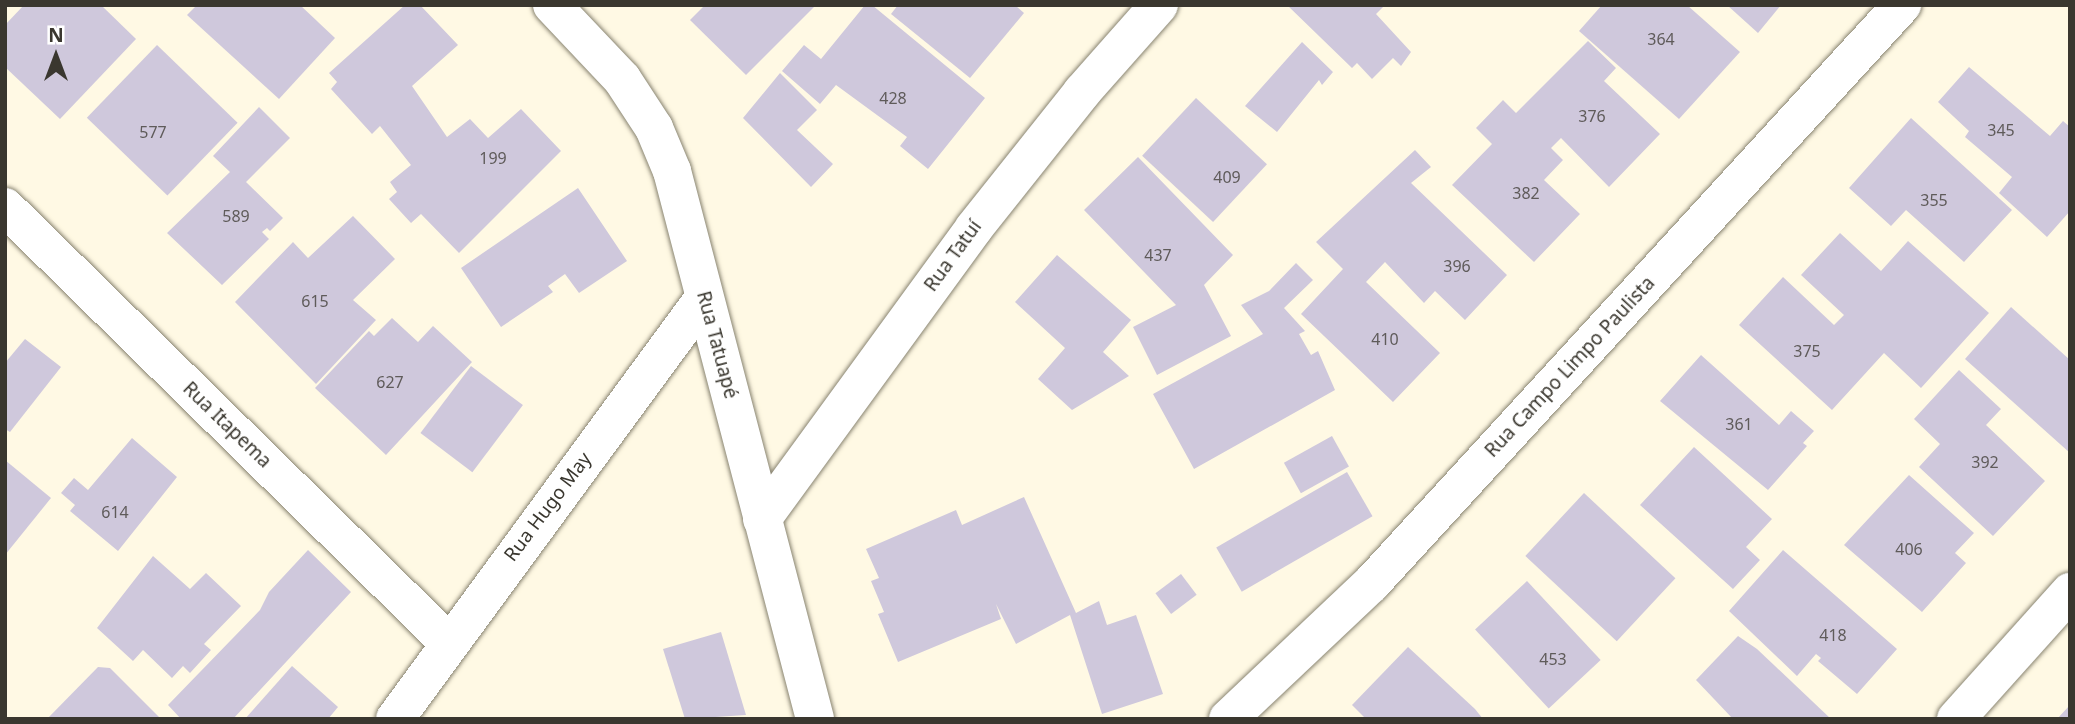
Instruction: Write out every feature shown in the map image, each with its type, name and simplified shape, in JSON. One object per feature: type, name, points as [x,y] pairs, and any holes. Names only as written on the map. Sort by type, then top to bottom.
[{"type":"street","name":"Rua Tatuapé","points":[[552,5],[622,79],[654,128],[672,170],[814,719]]},
{"type":"street","name":"Rua Tatuí","points":[[762,519],[974,228],[1082,92],[1159,5]]},
{"type":"street","name":"Rua Campo Limpo Paulista","points":[[1228,719],[1371,584],[1902,5]]},
{"type":"street","name":"Rua Itapema","points":[[5,207],[448,642]]},
{"type":"street","name":"Rua Hugo May","points":[[395,719],[448,642],[704,298]]},
{"type":"street","points":[[1956,719],[2070,592]]},
{"type":"building","points":[[24,5],[101,5],[136,39],[60,119],[5,67],[5,25]]},
{"type":"building","points":[[197,5],[300,5],[335,38],[279,99],[187,15]]},
{"type":"building","points":[[405,5],[420,5],[458,45],[412,86],[447,137],[470,119],[488,138],[521,109],[561,151],[459,253],[421,214],[411,223],[389,199],[397,192],[390,182],[411,165],[380,126],[372,134],[331,89],[337,82],[329,73]]},
{"type":"building","points":[[705,5],[816,5],[746,75],[690,20]]},
{"type":"building","points":[[865,5],[872,5],[985,98],[928,169],[900,146],[907,137],[836,85],[820,104],[782,71],[804,45],[821,59]]},
{"type":"building","points":[[898,5],[1015,5],[1024,13],[970,78],[891,14]]},
{"type":"building","points":[[1287,5],[1385,5],[1376,14],[1411,52],[1401,66],[1393,58],[1372,79],[1357,63],[1352,68]]},
{"type":"building","points":[[1602,5],[1687,5],[1740,52],[1679,119],[1579,31]]},
{"type":"building","points":[[1727,5],[1781,5],[1758,33]]},
{"type":"building","points":[[1588,41],[1616,68],[1604,81],[1660,134],[1609,187],[1561,138],[1551,148],[1563,160],[1544,180],[1580,214],[1534,262],[1452,185],[1492,144],[1476,128],[1503,100],[1516,113]]},
{"type":"building","points":[[1302,42],[1333,72],[1322,85],[1319,80],[1277,132],[1245,106]]},
{"type":"building","points":[[157,45],[238,123],[167,195],[87,118]]},
{"type":"building","points":[[1969,67],[2050,136],[2063,121],[2070,127],[2070,211],[2047,237],[1999,193],[2012,177],[1965,137],[1969,131],[1938,102]]},
{"type":"building","points":[[780,73],[817,110],[797,130],[833,164],[811,187],[743,118]]},
{"type":"building","points":[[1196,98],[1267,164],[1213,222],[1142,156]]},
{"type":"building","points":[[259,107],[290,138],[246,182],[283,218],[270,231],[267,228],[262,232],[269,239],[222,285],[167,233],[230,172],[213,156]]},
{"type":"building","points":[[1911,118],[2012,210],[1964,262],[1906,210],[1891,226],[1849,188]]},
{"type":"building","points":[[1415,150],[1431,167],[1411,183],[1507,275],[1465,320],[1435,291],[1424,303],[1385,262],[1366,282],[1440,353],[1393,402],[1301,314],[1343,269],[1316,242]]},
{"type":"building","points":[[1138,157],[1233,255],[1204,285],[1231,336],[1157,375],[1133,327],[1176,305],[1084,210]]},
{"type":"building","points":[[578,188],[627,261],[579,293],[565,274],[548,286],[553,292],[501,327],[461,268]]},
{"type":"building","points":[[353,216],[395,259],[353,300],[376,320],[316,384],[235,302],[293,242],[308,258]]},
{"type":"building","points":[[1840,233],[1881,271],[1908,241],[1989,313],[1921,388],[1884,353],[1832,410],[1739,325],[1783,277],[1834,325],[1844,315],[1801,275]]},
{"type":"building","points":[[1057,255],[1131,320],[1103,352],[1129,376],[1072,410],[1038,379],[1065,348],[1015,302]]},
{"type":"building","points":[[1296,263],[1313,280],[1284,308],[1305,331],[1299,334],[1311,355],[1318,351],[1335,390],[1194,469],[1153,394],[1263,334],[1241,305],[1269,291]]},
{"type":"building","points":[[2011,307],[2070,360],[2070,453],[1965,359]]},
{"type":"building","points":[[392,318],[418,342],[433,326],[472,362],[386,455],[315,388],[369,331],[374,336]]},
{"type":"building","points":[[25,339],[61,367],[10,432],[5,429],[5,363]]},
{"type":"building","points":[[1701,355],[1779,425],[1791,411],[1814,431],[1803,443],[1807,446],[1768,490],[1660,401]]},
{"type":"building","points":[[471,366],[523,405],[472,472],[420,433]]},
{"type":"building","points":[[1959,370],[2001,409],[1986,425],[2045,481],[1993,536],[1919,467],[1940,444],[1914,419]]},
{"type":"building","points":[[1332,436],[1349,467],[1301,493],[1284,463]]},
{"type":"building","points":[[132,438],[177,477],[118,551],[70,511],[75,505],[61,493],[74,478],[88,490]]},
{"type":"building","points":[[1694,447],[1772,519],[1746,547],[1760,560],[1733,589],[1640,505]]},
{"type":"building","points":[[5,460],[51,498],[5,555]]},
{"type":"building","points":[[1347,472],[1372,516],[1242,592],[1216,548]]},
{"type":"building","points":[[1909,475],[1974,533],[1955,553],[1966,563],[1922,612],[1844,545]]},
{"type":"building","points":[[1584,493],[1675,578],[1617,641],[1525,556]]},
{"type":"building","points":[[1024,497],[1076,613],[1099,601],[1107,625],[1136,615],[1163,694],[1102,714],[1070,615],[1016,644],[996,604],[1001,619],[898,662],[878,614],[884,612],[871,581],[879,578],[866,549],[956,510],[962,525]]},
{"type":"building","points":[[308,550],[351,592],[233,719],[181,719],[168,705],[260,610],[269,592]]},
{"type":"building","points":[[1783,550],[1897,649],[1857,694],[1818,661],[1821,658],[1816,654],[1797,676],[1729,611]]},
{"type":"building","points":[[153,556],[190,589],[206,573],[241,606],[204,644],[211,650],[190,673],[183,666],[172,678],[143,650],[133,661],[97,628]]},
{"type":"building","points":[[1181,574],[1197,595],[1171,614],[1155,593]]},
{"type":"building","points":[[1527,581],[1601,660],[1549,708],[1475,629]]},
{"type":"building","points":[[721,632],[746,715],[685,719],[663,649]]},
{"type":"building","points":[[1738,636],[1757,649],[1831,719],[1733,719],[1696,680]]},
{"type":"building","points":[[1408,647],[1483,719],[1366,719],[1352,705]]},
{"type":"building","points":[[292,666],[338,707],[328,719],[245,719]]},
{"type":"building","points":[[98,667],[110,668],[161,719],[47,719]]},
{"type":"building","points":[[2070,705],[2070,719],[2057,719]]}]
